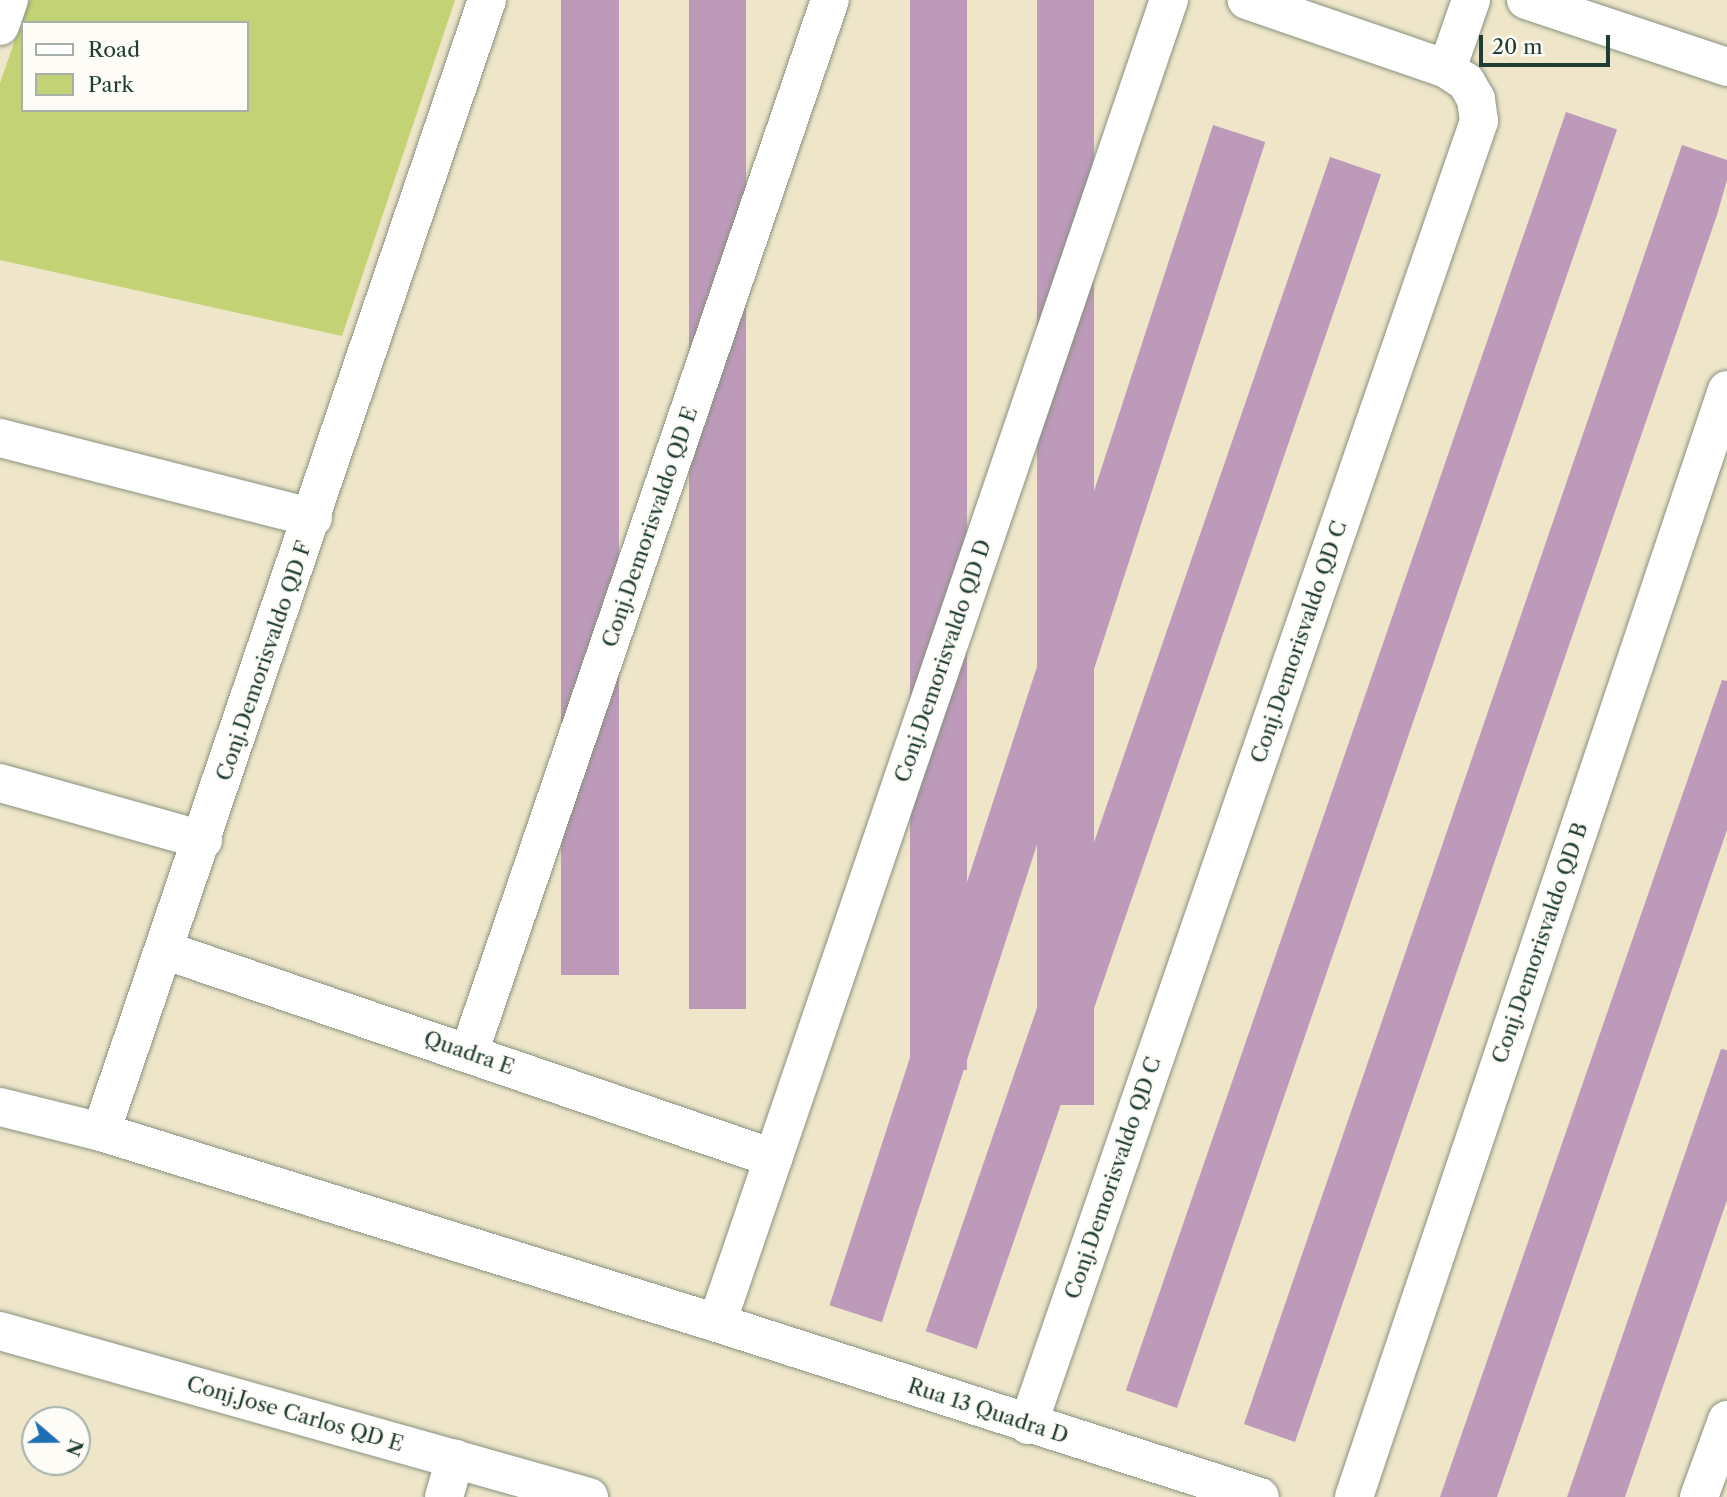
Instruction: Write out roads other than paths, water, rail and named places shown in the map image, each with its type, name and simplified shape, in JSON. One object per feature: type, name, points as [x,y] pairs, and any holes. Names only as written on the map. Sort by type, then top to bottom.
[{"type":"street","points":[[0,26],[9,0]]},
{"type":"street","points":[[313,518],[488,0]]},
{"type":"street","name":"Conj.Demorisvaldo QD E","points":[[469,1053],[830,0]]},
{"type":"street","name":"Conj.Demorisvaldo QD D","points":[[717,1323],[1169,0]]},
{"type":"street","name":"Conj.Demorisvaldo QD C","points":[[1028,1425],[1479,121],[1471,90],[1447,69],[1247,0]]},
{"type":"street","points":[[1447,69],[1471,0]]},
{"type":"street","points":[[1526,0],[1727,67]]},
{"type":"street","name":"Conj.Demorisvaldo QD B","points":[[1354,1497],[1727,390]]},
{"type":"street","name":"Conj.Demorisvaldo QD F","points":[[0,438],[313,518],[101,1132]]},
{"type":"street","points":[[0,783],[203,840]]},
{"type":"street","name":"Quadra E","points":[[164,950],[773,1158]]},
{"type":"street","name":"Rua 13 Quadra D","points":[[0,1107],[101,1132],[717,1323],[1028,1425],[1260,1497]]},
{"type":"street","name":"Conj.Jose Carlos QD E","points":[[0,1331],[589,1497]]},
{"type":"street","points":[[1699,1497],[1727,1420]]},
{"type":"street","points":[[444,1497],[455,1459]]}]
